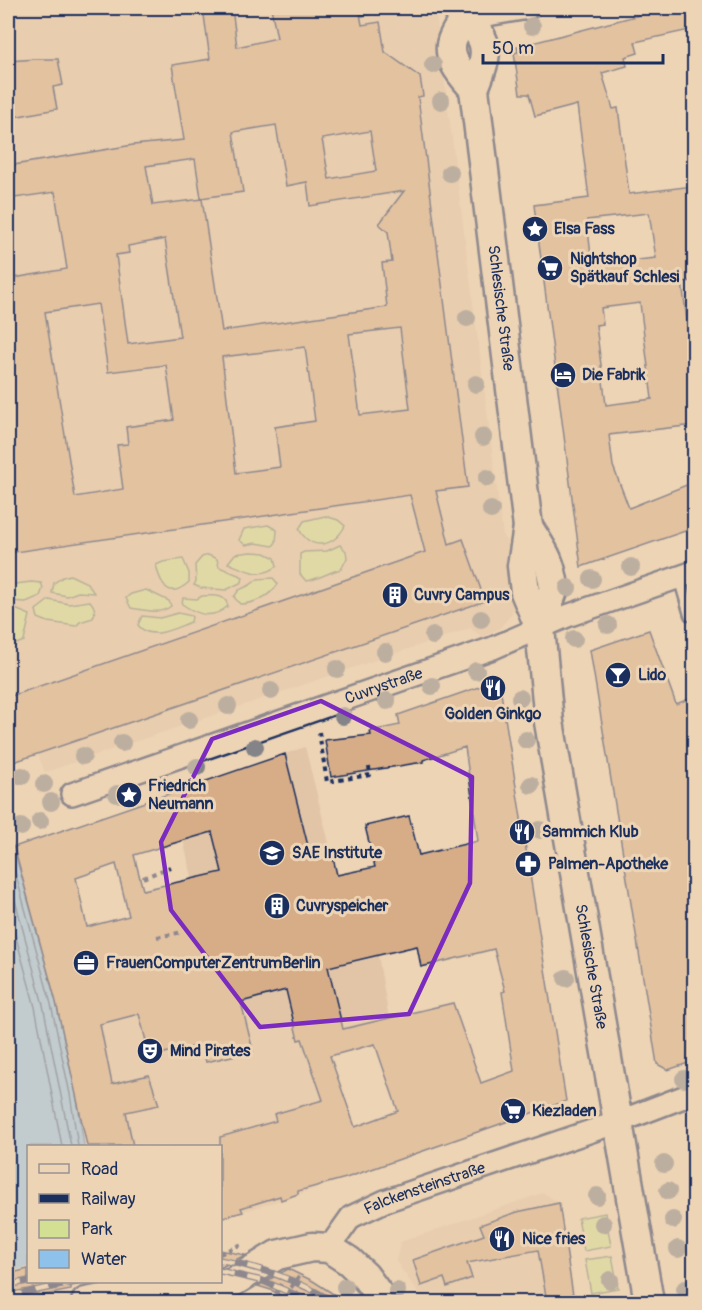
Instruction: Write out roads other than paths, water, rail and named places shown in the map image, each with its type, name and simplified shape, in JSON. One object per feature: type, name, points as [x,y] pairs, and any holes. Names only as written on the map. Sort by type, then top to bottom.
[{"type":"main road","name":"Schlesische Straße","points":[[464,13],[451,43],[454,62],[474,89],[528,527],[522,567],[525,592],[540,628],[549,722],[649,1302]]},
{"type":"main road","points":[[86,1302],[168,1288],[218,1286],[233,1282],[277,1255],[312,1247],[329,1248],[349,1261],[384,1302]]},
{"type":"street","points":[[464,13],[528,8]]},
{"type":"street","name":"Cuvrystraße","points":[[72,794],[493,648],[567,616],[687,575]]},
{"type":"street","name":"Falckensteinstraße","points":[[329,1248],[351,1217],[385,1201],[618,1122],[694,1093]]},
{"type":"lane","points":[[687,575],[690,615]]},
{"type":"water","points":[[8,828],[56,1002],[76,1093],[84,1145],[27,1145],[27,1283],[8,1299]]},
{"type":"railway","points":[[222,1260],[279,1276],[334,1302]]},
{"type":"railway","points":[[222,1271],[263,1281],[312,1302]]},
{"type":"railway","points":[[8,1285],[27,1281]]},
{"type":"railway","points":[[8,1296],[72,1283]]},
{"type":"place","name":"Elsa Fass","points":[[535,229]]},
{"type":"place","name":"Nightshop Spätkauf Schlesi","points":[[550,268]]},
{"type":"place","name":"Die Fabrik","points":[[563,375]]},
{"type":"place","name":"Cuvry Campus","points":[[395,595]]},
{"type":"place","name":"Lido","points":[[618,675]]},
{"type":"place","name":"Golden Ginkgo","points":[[493,688]]},
{"type":"place","name":"Friedrich Neumann","points":[[129,795]]},
{"type":"place","name":"Sammich Klub","points":[[522,832]]},
{"type":"place","name":"SAE Institute","points":[[272,853]]},
{"type":"place","name":"Palmen-Apotheke","points":[[528,864]]},
{"type":"place","name":"Cuvryspeicher","points":[[277,906]]},
{"type":"place","name":"FrauenComputerZentrumBerlin","points":[[86,963]]},
{"type":"place","name":"Mind Pirates","points":[[150,1051]]},
{"type":"place","name":"Kiezladen","points":[[513,1111]]},
{"type":"place","name":"Nice fries","points":[[502,1239]]}]
